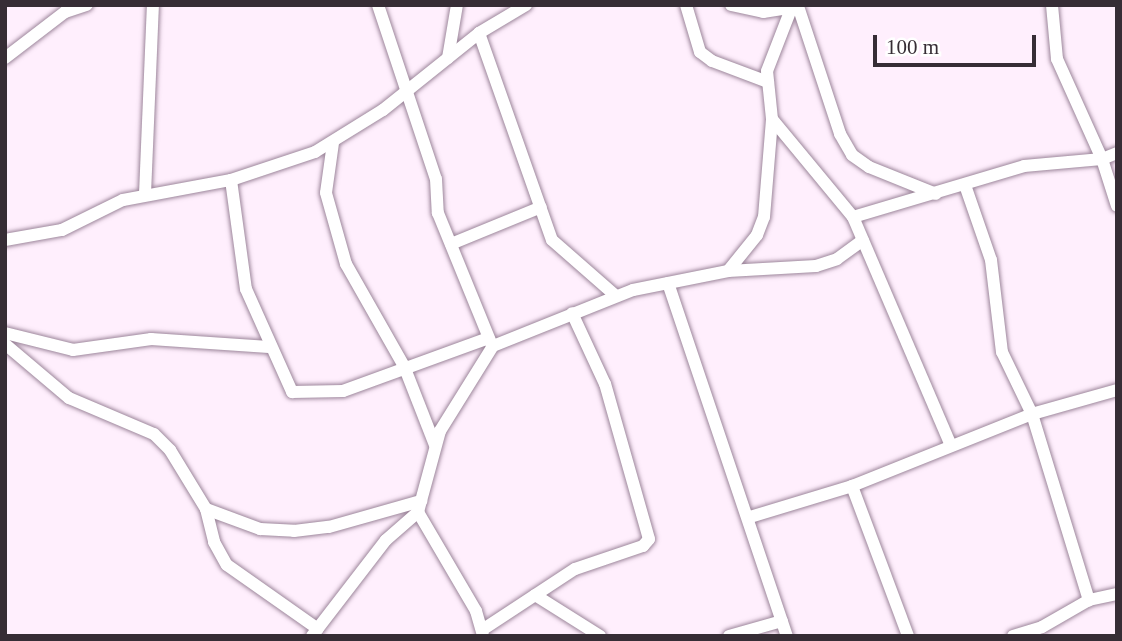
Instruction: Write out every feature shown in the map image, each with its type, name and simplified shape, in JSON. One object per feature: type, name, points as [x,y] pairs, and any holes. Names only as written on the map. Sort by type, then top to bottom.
[{"type":"street","points":[[5,58],[65,12],[87,5]]},
{"type":"street","points":[[145,194],[153,5]]},
{"type":"street","points":[[379,5],[436,179],[438,213],[491,342]]},
{"type":"street","points":[[448,58],[457,5]]},
{"type":"street","points":[[5,240],[62,230],[104,208],[145,194],[231,180],[333,144],[408,90],[479,33],[526,5]]},
{"type":"street","points":[[686,5],[700,52],[712,61],[768,82]]},
{"type":"street","points":[[731,5],[763,12],[796,7]]},
{"type":"street","points":[[1052,5],[1057,59],[1102,159],[1117,206]]},
{"type":"street","points":[[728,271],[757,235],[764,217],[772,119],[768,82],[770,53],[796,7]]},
{"type":"street","points":[[796,7],[839,134],[852,155],[869,167],[936,194]]},
{"type":"street","points":[[479,33],[552,240],[617,296]]},
{"type":"street","points":[[772,119],[853,217],[950,443]]},
{"type":"street","points":[[333,144],[326,193],[346,264],[404,366],[435,444]]},
{"type":"street","points":[[853,217],[1024,166],[1102,159],[1117,153]]},
{"type":"street","points":[[231,180],[244,282],[286,384],[292,392],[304,394],[344,391],[404,366],[491,342],[617,296],[728,271],[816,266],[837,260],[863,240]]},
{"type":"street","points":[[965,185],[991,260],[1002,352],[1032,414],[1089,600]]},
{"type":"street","points":[[451,244],[541,207]]},
{"type":"street","points":[[668,284],[750,517],[787,636]]},
{"type":"street","points":[[420,506],[476,611],[482,633],[575,569],[643,546],[649,539],[605,384],[572,313]]},
{"type":"street","points":[[5,333],[74,350],[151,339],[269,347]]},
{"type":"street","points":[[5,344],[69,398],[154,434],[170,450],[206,509],[214,542],[227,565],[315,632],[386,540],[420,506],[435,444],[491,342]]},
{"type":"street","points":[[750,517],[803,497],[852,486],[950,443],[1032,414],[1117,390]]},
{"type":"street","points":[[852,486],[908,636]]},
{"type":"street","points":[[206,509],[260,529],[294,531],[329,527],[420,506]]},
{"type":"street","points":[[1013,636],[1046,632],[1089,600],[1117,594]]},
{"type":"street","points":[[535,595],[600,636]]},
{"type":"street","points":[[729,636],[782,621]]}]
